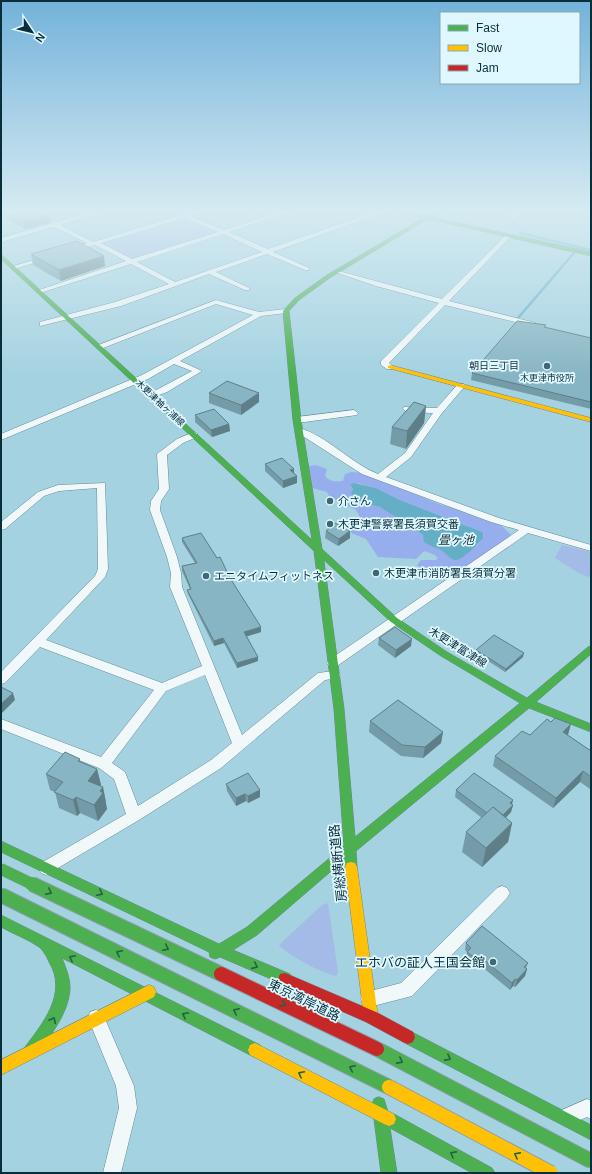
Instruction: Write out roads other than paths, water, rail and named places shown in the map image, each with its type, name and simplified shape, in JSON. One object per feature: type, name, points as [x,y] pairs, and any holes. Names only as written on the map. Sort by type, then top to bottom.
[{"type":"main road","points":[[286,311],[297,299],[346,266]]},
{"type":"main road","name":"木更津袖ヶ浦線","points":[[14,267],[318,550]]},
{"type":"main road","name":"房総横断道路","points":[[286,311],[299,431],[318,550],[339,709],[349,849],[371,1017],[380,1113],[389,1173]]},
{"type":"main road","points":[[390,367],[591,420]]},
{"type":"main road","name":"木更津富津線","points":[[318,550],[394,620],[450,657],[528,703]]},
{"type":"main road","points":[[1,1068],[96,1018],[144,995],[252,931],[349,849],[528,703],[591,649]]},
{"type":"main road","points":[[528,703],[591,728]]},
{"type":"main road","points":[[1,846],[219,950],[371,1017],[591,1133]]},
{"type":"main road","name":"東京湾岸道路","points":[[1,869],[391,1056],[591,1161]]},
{"type":"main road","points":[[1,895],[386,1085],[551,1173]]},
{"type":"main road","points":[[1,921],[144,995],[380,1113],[487,1173]]},
{"type":"main road","points":[[30,1052],[50,1026],[59,1007],[65,987],[63,970],[55,956],[43,943]]},
{"type":"street","points":[[14,267],[18,266]]},
{"type":"street","points":[[41,291],[123,266]]},
{"type":"street","points":[[142,266],[176,285]]},
{"type":"street","points":[[43,324],[118,304],[233,266]]},
{"type":"street","points":[[300,266],[308,269]]},
{"type":"street","points":[[390,367],[384,363],[479,266]]},
{"type":"street","points":[[337,271],[378,285],[443,303],[519,317],[545,327]]},
{"type":"street","points":[[212,273],[247,289]]},
{"type":"street","points":[[100,346],[216,302],[259,314],[286,311]]},
{"type":"street","points":[[1,437],[136,381],[259,314]]},
{"type":"street","points":[[151,395],[164,390],[198,371],[174,361]]},
{"type":"street","points":[[380,477],[408,455],[440,411],[461,386]]},
{"type":"street","points":[[407,409],[440,411]]},
{"type":"street","points":[[298,420],[354,413]]},
{"type":"street","points":[[299,431],[312,437],[365,472],[495,520],[591,548]]},
{"type":"street","points":[[194,435],[180,441],[162,454],[164,489],[156,501],[155,510],[172,557],[176,573],[176,587],[239,745]]},
{"type":"street","points":[[1,527],[41,494],[58,488],[102,485],[103,569],[100,578],[37,641],[1,680]]},
{"type":"street","points":[[1,888],[46,867],[183,787],[239,745],[322,676],[334,669],[394,620],[526,530]]},
{"type":"street","points":[[37,641],[162,688]]},
{"type":"street","points":[[104,764],[162,688],[209,668]]},
{"type":"street","points":[[1,724],[104,764],[120,776],[134,816]]},
{"type":"street","points":[[368,999],[406,990],[502,893]]},
{"type":"street","points":[[96,1018],[125,1086],[128,1108],[112,1173]]},
{"type":"street","points":[[564,1118],[587,1108],[591,1110]]},
{"type":"water","name":"畳ヶ池","points":[[354,483],[376,488],[400,500],[477,530],[483,533],[483,538],[463,557],[456,560],[452,559],[441,550],[424,542],[423,535],[380,507],[358,501],[351,493],[353,489],[350,485]]},
{"type":"waterway","points":[[518,318],[563,266]]},
{"type":"place","name":"木更津市役所","points":[[547,366]]},
{"type":"place","name":"介さん","points":[[330,501]]},
{"type":"place","name":"木更津警察署長須賀交番","points":[[330,524]]},
{"type":"place","name":"木更津市消防署長須賀分署","points":[[376,573]]},
{"type":"place","name":"エニタイムフィットネス","points":[[206,576]]},
{"type":"place","name":"エホバの証人王国会館","points":[[493,962]]},
{"type":"district","name":"朝日三丁目","points":[[494,365]]}]
